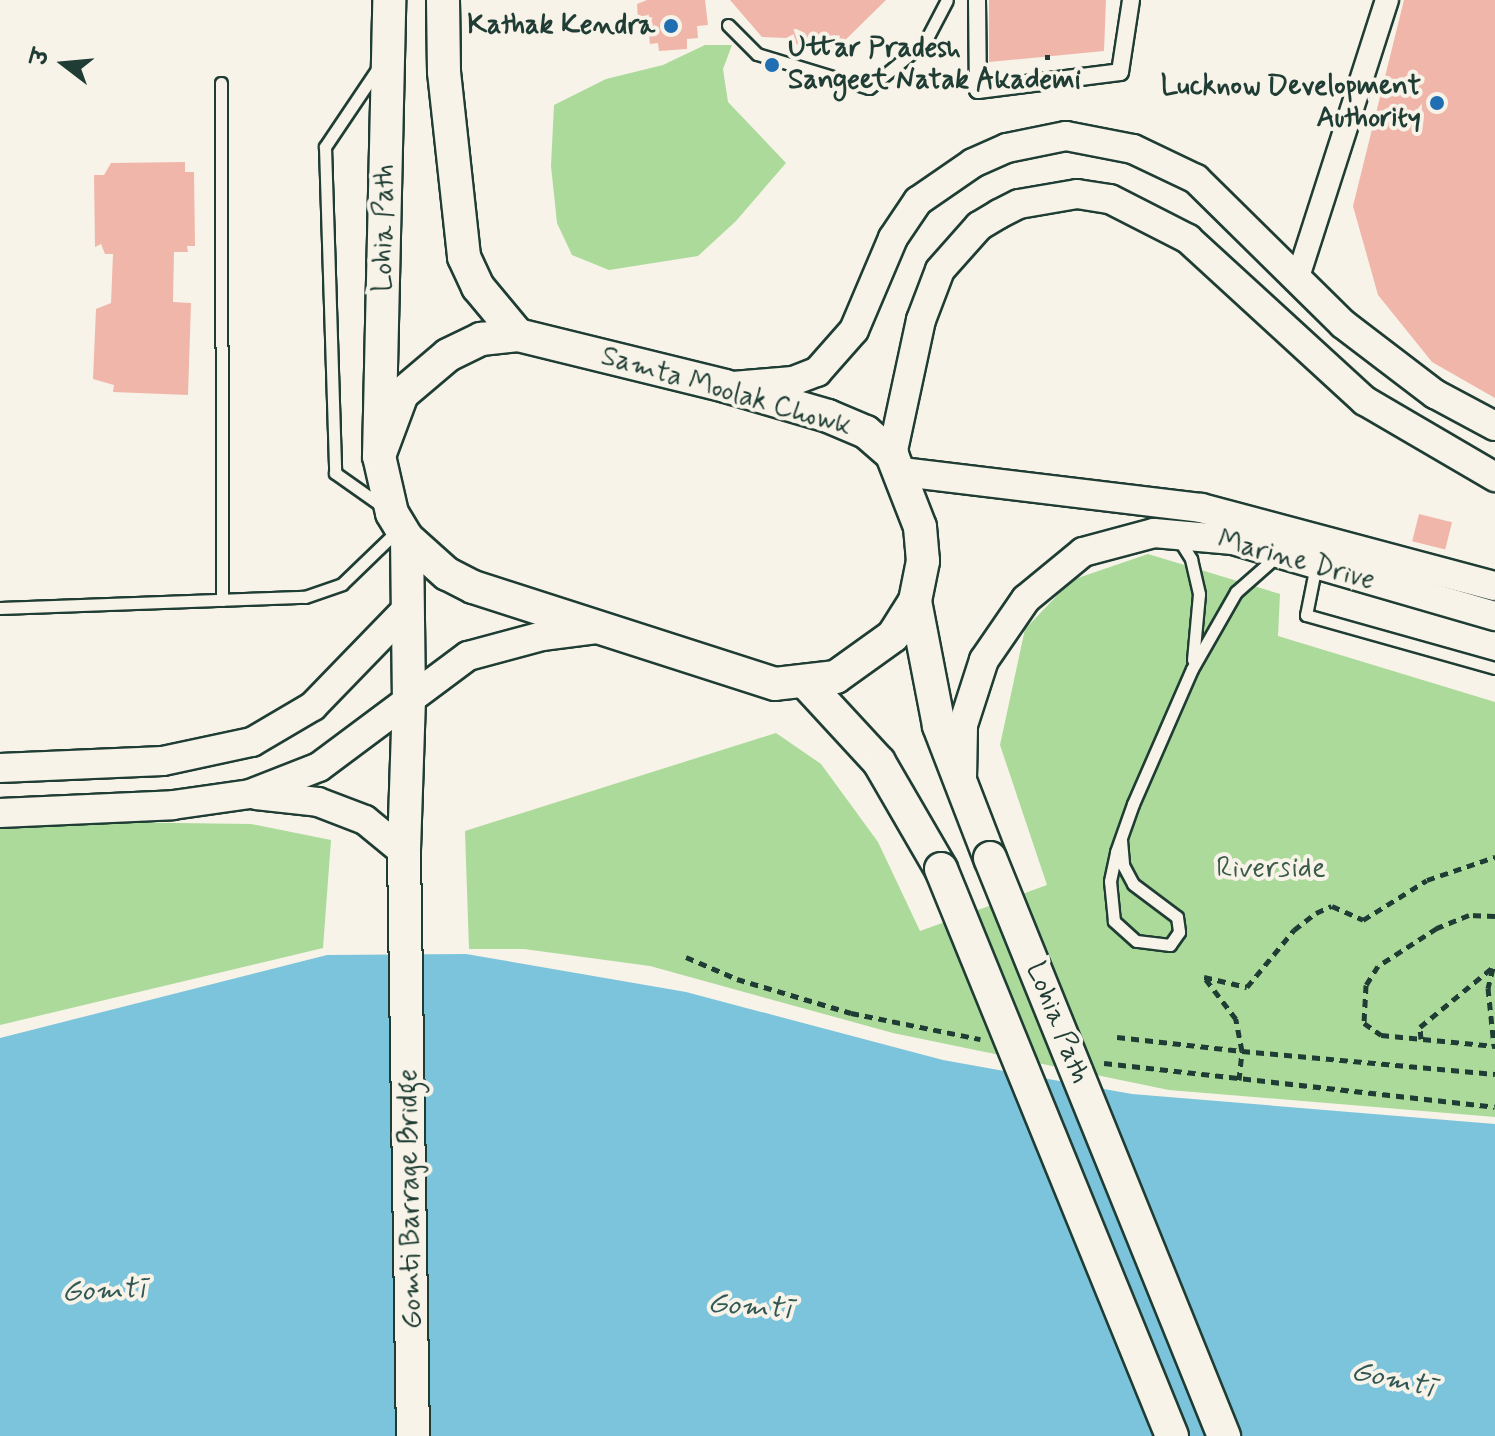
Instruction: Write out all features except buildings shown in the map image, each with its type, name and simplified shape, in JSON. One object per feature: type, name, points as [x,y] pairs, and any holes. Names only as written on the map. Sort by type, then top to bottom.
[{"type":"main road","name":"Lohia Path","points":[[379,456],[389,0]]},
{"type":"main road","points":[[443,0],[444,72],[464,257],[478,287],[518,335]]},
{"type":"main road","name":"Samta Moolak Chowk","points":[[409,699],[408,608],[400,526],[379,456],[392,411],[423,373],[481,339],[518,335],[725,386],[828,416],[866,432],[898,463]]},
{"type":"main road","points":[[400,526],[447,574],[473,587],[743,676],[775,684],[807,684],[836,677],[862,662],[893,636],[915,601],[923,561],[920,527],[898,463]]},
{"type":"main road","name":"Lohia Path","points":[[915,601],[939,726],[1224,1436]]},
{"type":"main road","name":"Lohia Path","points":[[807,684],[879,762],[941,869],[1172,1436]]},
{"type":"main road","name":"Gomti Barrage Bridge","points":[[409,699],[404,852],[409,962],[413,1436]]},
{"type":"street","points":[[977,0],[978,90],[1120,72],[1131,0]]},
{"type":"street","points":[[1298,277],[1387,0]]},
{"type":"street","points":[[725,386],[793,381],[817,372],[854,330],[893,238],[918,201],[973,163],[1037,138],[1099,139],[1166,161],[1224,201],[1343,324],[1435,394],[1495,426]]},
{"type":"street","points":[[898,463],[921,320],[940,270],[979,226],[999,214],[1031,201],[1077,194],[1110,199],[1188,239],[1365,401],[1495,477]]},
{"type":"street","name":"Marine Drive","points":[[898,463],[1201,508],[1495,586]]},
{"type":"street","name":"Marine Drive","points":[[962,784],[963,725],[984,660],[1026,599],[1083,552],[1154,533],[1233,540],[1495,616]]},
{"type":"street","points":[[0,768],[163,761],[252,742],[313,706],[408,608]]},
{"type":"street","points":[[0,813],[173,805],[250,794],[319,767],[468,656],[542,636],[597,629]]},
{"type":"street","points":[[250,794],[318,802],[365,820],[404,852]]},
{"type":"lane","points":[[728,25],[757,54],[869,88],[925,42],[947,0]]},
{"type":"lane","points":[[0,608],[305,597],[342,584],[400,526],[335,473],[325,147],[390,51]]},
{"type":"lane","points":[[221,83],[222,600]]},
{"type":"lane","points":[[1175,535],[1191,559],[1199,594],[1192,669]]},
{"type":"lane","points":[[1121,840],[1123,865],[1133,884],[1177,917],[1179,932],[1170,945],[1136,941],[1114,921],[1110,881],[1121,840],[1192,669],[1236,592],[1280,553]]},
{"type":"lane","points":[[1316,564],[1306,615],[1495,668]]},
{"type":"path","points":[[1239,1080],[1242,1051],[1236,1019],[1204,977],[1247,987],[1294,930],[1316,913],[1332,906],[1363,920],[1427,880],[1495,857]]},
{"type":"path","points":[[1494,966],[1488,988],[1494,1046],[1381,1035],[1364,1023],[1366,985],[1378,966],[1437,928],[1469,915],[1495,916]]},
{"type":"path","points":[[1421,1039],[1420,1027],[1494,966]]},
{"type":"path","points":[[1117,1037],[1495,1074]]},
{"type":"green space","points":[[705,45],[732,45],[723,69],[728,102],[786,163],[736,221],[698,256],[609,270],[572,255],[557,223],[551,166],[554,105],[606,79],[663,65]]},
{"type":"green space","name":"Riverside","points":[[1148,554],[1280,594],[1278,636],[1495,702],[1495,1117],[1169,1090],[893,1033],[650,966],[524,949],[469,949],[465,831],[776,733],[821,764],[878,842],[920,931],[1047,885],[1000,745],[1025,629],[1072,580]]},
{"type":"green space","points":[[102,822],[251,824],[331,840],[323,948],[0,1025],[0,829]]},
{"type":"water","name":"Gomtī","points":[[466,954],[686,992],[943,1060],[1132,1094],[1495,1124],[1495,1436],[0,1436],[0,1038],[327,955]]},
{"type":"place","name":"Kathak Kendra","points":[[671,26]]},
{"type":"place","name":"Uttar Pradesh Sangeet Natak Akademi","points":[[772,65]]},
{"type":"place","name":"Lucknow Development Authority","points":[[1437,103]]}]
